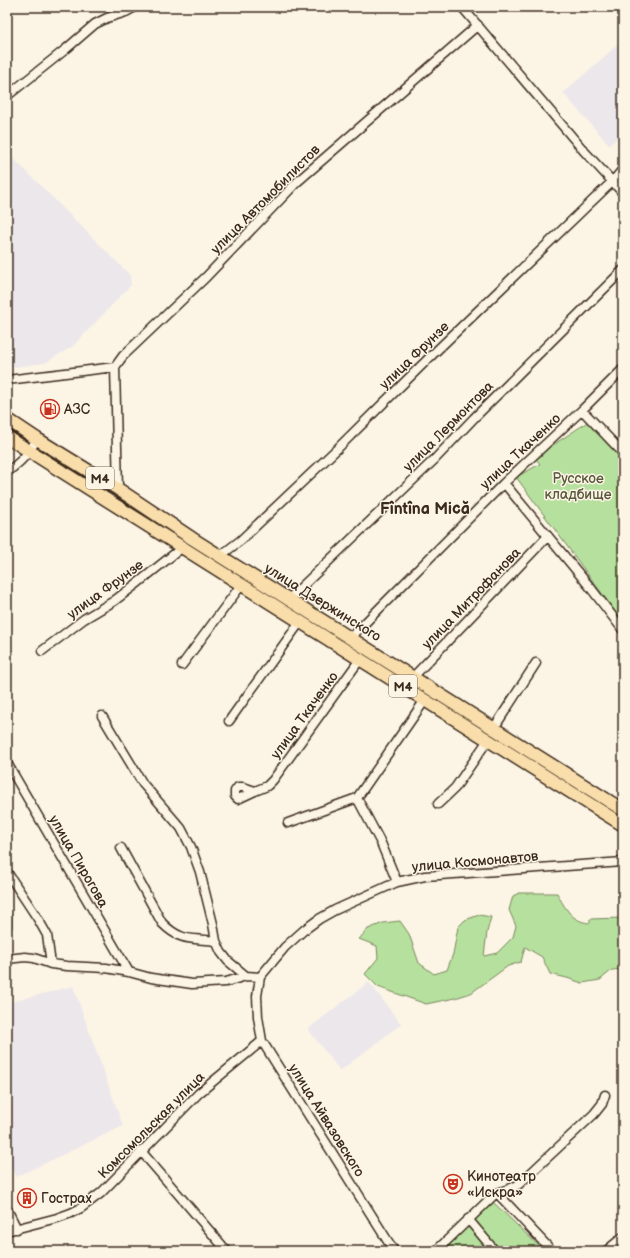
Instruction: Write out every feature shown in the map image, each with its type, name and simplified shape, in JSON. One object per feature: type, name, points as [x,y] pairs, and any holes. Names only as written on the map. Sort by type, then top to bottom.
[{"type":"highway","name":"улица Дзержинского","points":[[7,419],[118,489],[193,539],[623,810]]},
{"type":"highway","name":"улица Дзержинского","points":[[7,437],[300,622],[361,658],[623,825]]},
{"type":"street","points":[[7,96],[95,24],[135,7]]},
{"type":"street","points":[[462,7],[584,151],[623,193]]},
{"type":"street","name":"улица Автомобилистов","points":[[115,367],[123,356],[206,277],[297,182],[478,25]]},
{"type":"street","name":"улица Фрунзе","points":[[220,556],[241,540],[337,449],[623,170]]},
{"type":"street","name":"улица Лермонтова","points":[[289,599],[435,459],[474,418],[623,270]]},
{"type":"street","points":[[7,380],[115,367],[118,489]]},
{"type":"street","name":"улица Ткаченко","points":[[350,638],[504,483],[582,410],[623,369]]},
{"type":"street","points":[[582,410],[623,453]]},
{"type":"street","points":[[7,472],[20,462],[37,439]]},
{"type":"street","points":[[504,483],[590,587],[623,630]]},
{"type":"street","name":"улица Митрофанова","points":[[414,677],[548,536]]},
{"type":"street","name":"улица Фрунзе","points":[[42,651],[84,619],[139,582],[193,539]]},
{"type":"street","points":[[182,665],[242,584]]},
{"type":"street","points":[[230,720],[300,622]]},
{"type":"street","name":"улица Ткаченко","points":[[255,791],[267,786],[273,780],[361,658]]},
{"type":"street","points":[[494,728],[536,663]]},
{"type":"street","points":[[288,823],[357,798],[425,700]]},
{"type":"street","points":[[102,716],[143,784],[181,828],[192,847],[200,872],[216,941],[221,952],[228,961],[246,976]]},
{"type":"street","points":[[438,804],[455,788],[488,740]]},
{"type":"street","name":"улица Пирогова","points":[[7,763],[129,972]]},
{"type":"street","points":[[357,798],[380,843],[397,882]]},
{"type":"street","points":[[121,848],[162,923],[178,936],[190,939],[216,941]]},
{"type":"street","name":"улица Космонавтов","points":[[260,977],[285,947],[319,919],[397,882],[425,876],[623,862]]},
{"type":"street","points":[[7,872],[47,935],[51,964]]},
{"type":"street","points":[[7,959],[25,957],[34,958],[51,964],[106,968],[151,978],[192,984],[226,982],[246,976],[260,977]]},
{"type":"street","name":"улица Айвазовского","points":[[260,977],[257,996],[258,1017],[262,1041],[394,1251]]},
{"type":"street","name":"Комсомольская улица","points":[[7,1231],[57,1218],[81,1208],[101,1193],[124,1171],[141,1151],[199,1093],[262,1041]]},
{"type":"street","points":[[436,1251],[490,1198],[504,1190],[512,1189],[519,1184],[594,1114],[602,1104],[605,1095]]},
{"type":"street","points":[[141,1151],[227,1251]]},
{"type":"street","points":[[497,1193],[552,1251]]},
{"type":"street","points":[[7,1209],[17,1229]]},
{"type":"street","points":[[468,1220],[495,1251]]},
{"type":"street","points":[[606,1251],[623,1237]]},
{"type":"shaded area","points":[[623,40],[623,133],[609,145],[563,93]]},
{"type":"shaded area","points":[[7,152],[130,275],[131,285],[73,346],[45,363],[7,368]]},
{"type":"shaded area","points":[[369,982],[401,1024],[340,1071],[308,1029]]},
{"type":"shaded area","points":[[73,986],[123,1126],[16,1177],[7,1159],[7,1003]]},
{"type":"green space","name":"Русское кладбище","points":[[589,421],[623,458],[623,622],[516,477],[540,464],[536,459],[542,455],[541,453]]},
{"type":"green space","points":[[519,893],[557,893],[570,913],[578,920],[584,922],[590,923],[590,919],[623,918],[623,969],[612,970],[600,980],[582,983],[550,974],[542,957],[525,947],[521,962],[508,966],[471,993],[426,1004],[378,987],[365,974],[378,958],[377,946],[359,939],[368,929],[383,923],[400,921],[409,934],[419,963],[434,974],[447,970],[453,954],[458,927],[465,920],[479,915],[491,917],[487,932],[484,956],[497,953],[513,937],[516,926],[509,910],[513,896]]},
{"type":"green space","points":[[7,911],[12,916],[12,928],[7,928]]},
{"type":"green space","points":[[493,1202],[543,1251],[449,1251],[446,1248],[467,1224]]},
{"type":"place","name":"АЗС","points":[[50,409]]},
{"type":"place","name":"Кинотеатр «Искра»","points":[[453,1184]]},
{"type":"place","name":"Гострах","points":[[27,1198]]},
{"type":"district","name":"Fîntîna Mică","points":[[425,508]]}]
